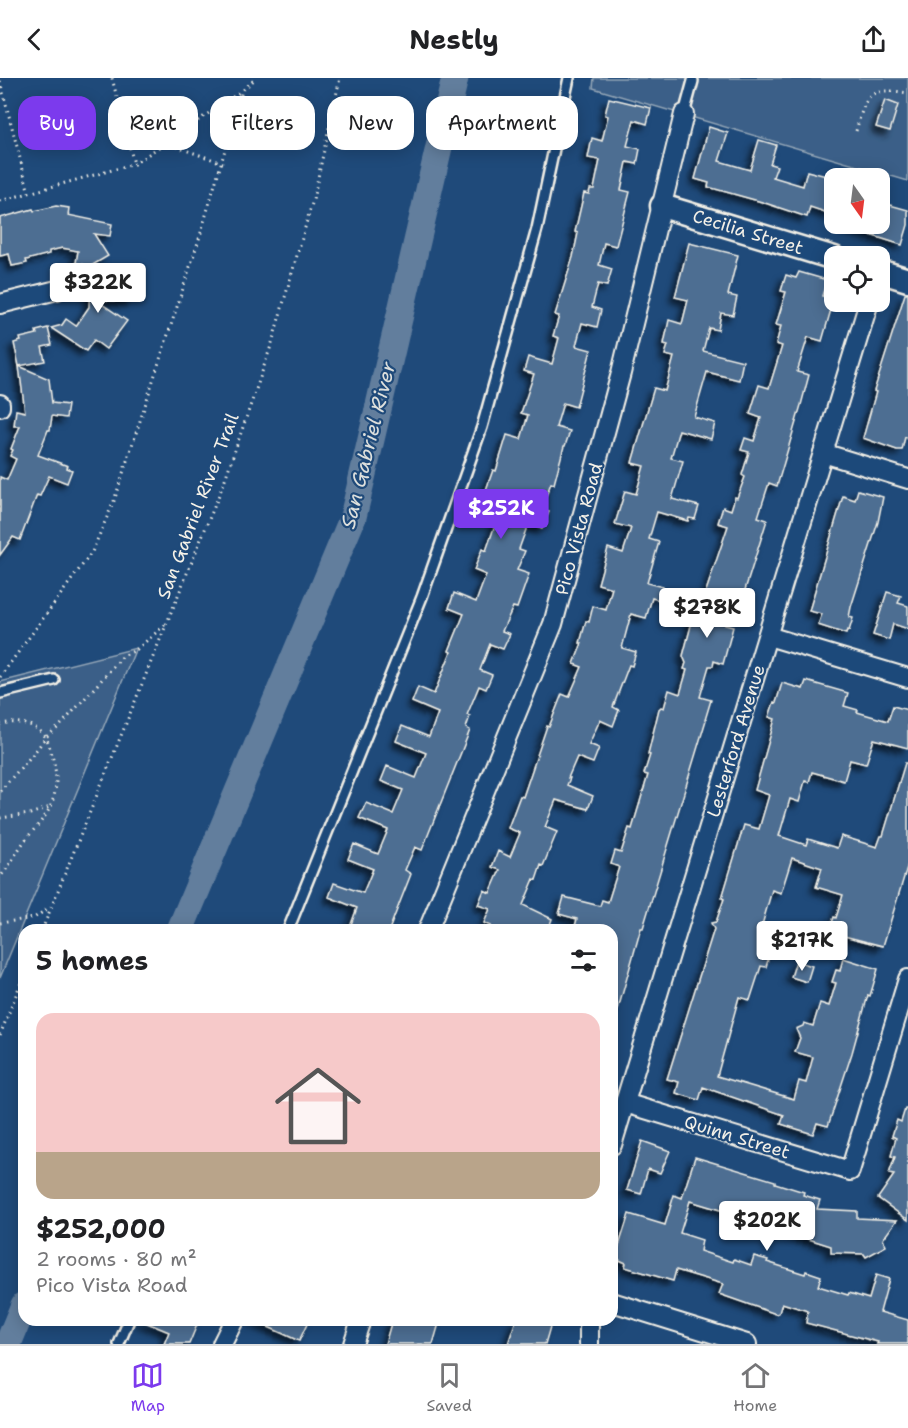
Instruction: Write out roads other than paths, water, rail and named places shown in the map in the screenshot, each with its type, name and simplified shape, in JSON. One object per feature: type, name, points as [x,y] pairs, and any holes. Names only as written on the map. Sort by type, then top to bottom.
[{"type":"street","name":"Pico Vista Road","points":[[430,924],[550,634],[621,373],[684,114]]},
{"type":"street","name":"Cecilia Street","points":[[662,206],[824,255]]},
{"type":"street","points":[[890,275],[908,280]]},
{"type":"street","points":[[0,304],[57,290]]},
{"type":"street","name":"Lesterford Avenue","points":[[618,1126],[866,312]]},
{"type":"street","points":[[823,453],[908,479]]},
{"type":"street","points":[[768,636],[908,678]]},
{"type":"street","name":"Quinn Street","points":[[625,1103],[850,1171],[908,980]]},
{"type":"street","points":[[618,1304],[747,1344]]},
{"type":"street","points":[[222,1344],[231,1326]]},
{"type":"street","points":[[353,1344],[359,1326]]},
{"type":"street","points":[[589,1326],[589,1344]]},
{"type":"lane","points":[[290,924],[422,597],[482,427],[537,229],[569,78]]},
{"type":"lane","points":[[684,114],[693,81]]},
{"type":"lane","points":[[0,693],[54,680]]},
{"type":"lane","points":[[119,1344],[126,1326]]},
{"type":"waterway","name":"San Gabriel River","points":[[183,924],[353,517],[455,78]]},
{"type":"waterway","name":"San Gabriel River","points":[[8,1344],[18,1320]]}]
